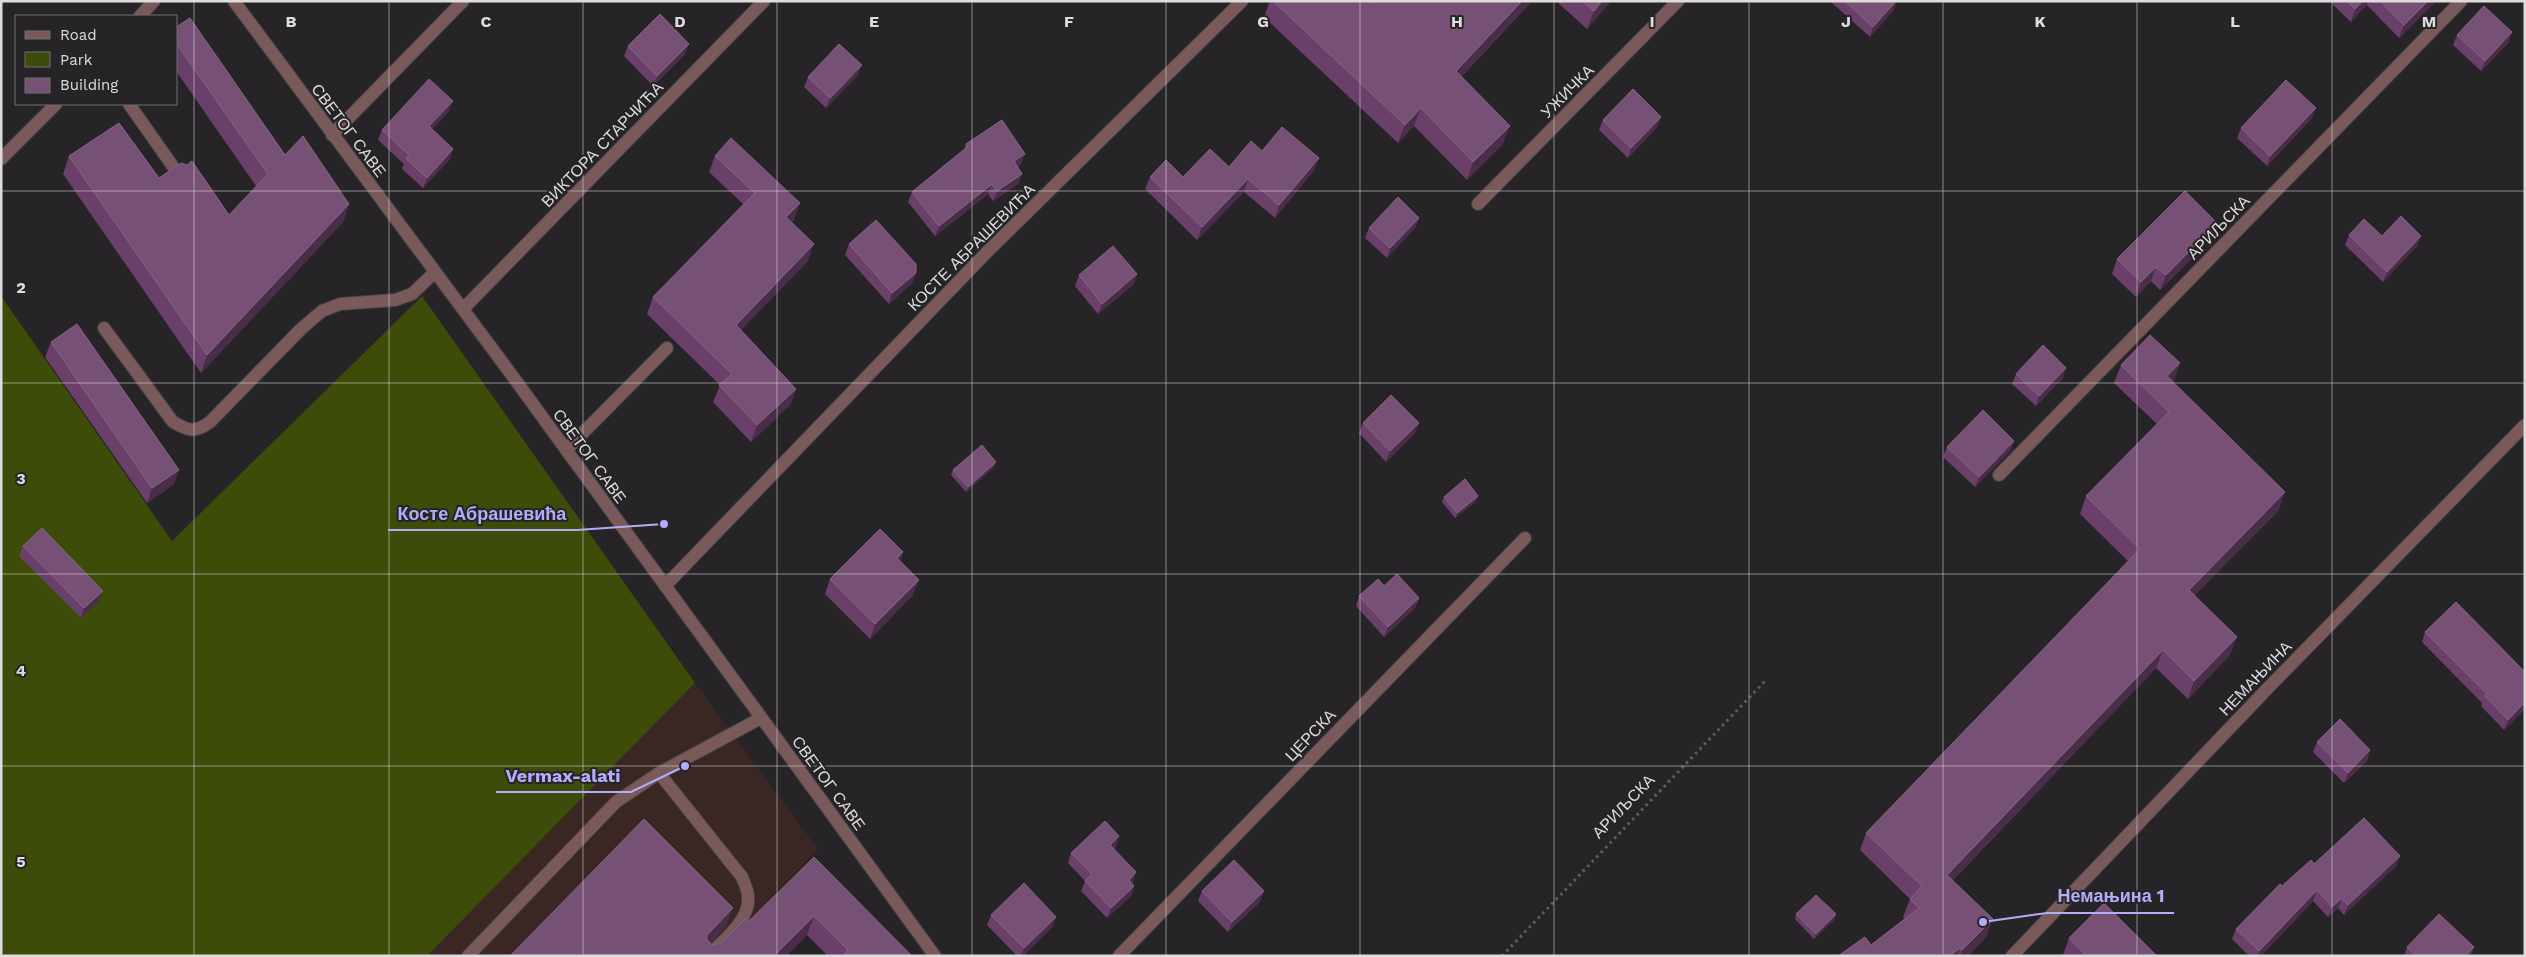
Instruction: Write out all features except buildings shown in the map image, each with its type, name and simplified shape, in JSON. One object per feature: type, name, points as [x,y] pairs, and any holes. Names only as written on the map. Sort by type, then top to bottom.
[{"type":"street","points":[[141,15],[154,1]]},
{"type":"street","name":"СВЕТОГ САВЕ","points":[[234,1],[463,309],[935,956]]},
{"type":"street","points":[[332,135],[463,1]]},
{"type":"street","name":"ВИКТОРА СТАРЧИЋА","points":[[463,309],[764,1]]},
{"type":"street","name":"КОСТЕ АБРАШЕВИЋА","points":[[665,586],[986,253],[1242,1]]},
{"type":"street","name":"УЖИЧКА","points":[[1478,204],[1678,1]]},
{"type":"street","name":"АРИЉСКА","points":[[2000,474],[2460,1]]},
{"type":"street","points":[[1,159],[55,105]]},
{"type":"street","points":[[130,105],[179,175]]},
{"type":"street","points":[[104,328],[173,422],[189,431],[199,430],[210,422],[301,329],[322,311],[340,304],[396,300],[412,294],[435,272]]},
{"type":"street","points":[[566,450],[667,348]]},
{"type":"street","name":"НЕМАЊИНА","points":[[2012,956],[2267,689],[2525,425]]},
{"type":"street","name":"ЦЕРСКА","points":[[1119,956],[1525,538]]},
{"type":"street","points":[[468,956],[616,802],[660,773],[761,718]]},
{"type":"street","points":[[660,773],[742,877],[748,895],[748,908],[739,924],[708,956]]},
{"type":"path","name":"АРИЉСКА","points":[[1502,956],[1767,679]]},
{"type":"shaded area","points":[[695,683],[818,849],[715,956],[427,956]]},
{"type":"green space","points":[[1,296],[172,541],[422,296],[695,683],[427,956],[1,956]]},
{"type":"place","name":"Косте Абрашевића","points":[[664,524]]},
{"type":"place","name":"Vermax-alati","points":[[685,766]]},
{"type":"place","name":"Немањина 1","points":[[1983,922]]}]
